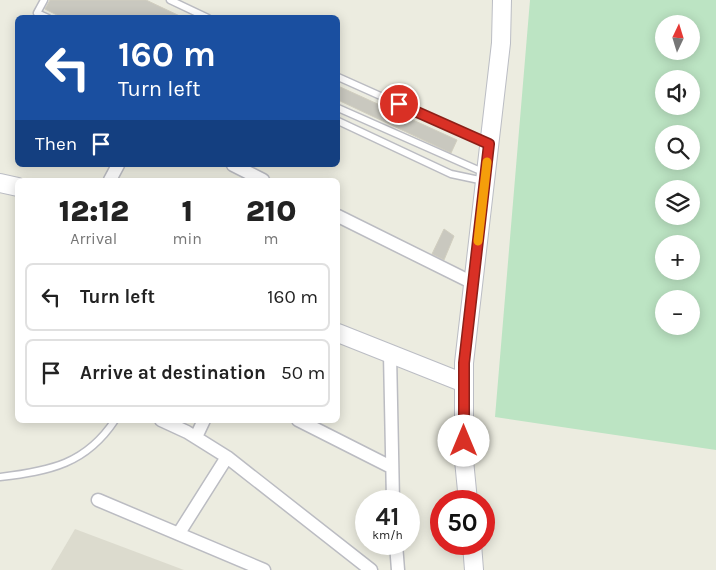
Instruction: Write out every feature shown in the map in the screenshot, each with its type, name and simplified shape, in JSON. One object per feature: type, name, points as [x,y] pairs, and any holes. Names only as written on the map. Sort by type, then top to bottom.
[{"type":"main road","points":[[467,490],[464,460],[464,363],[501,43],[502,0]]},
{"type":"main road","points":[[0,183],[15,186]]},
{"type":"main road","points":[[340,334],[464,384]]},
{"type":"main road","points":[[473,555],[474,570]]},
{"type":"street","points":[[237,167],[259,178]]},
{"type":"street","points":[[340,217],[473,283]]},
{"type":"street","points":[[390,354],[391,468],[393,490]]},
{"type":"street","points":[[167,423],[196,437],[227,457],[371,570]]},
{"type":"street","points":[[196,437],[203,423]]},
{"type":"street","points":[[304,423],[391,468]]},
{"type":"street","points":[[180,533],[227,457]]},
{"type":"street","points":[[98,500],[264,570]]},
{"type":"street","points":[[397,555],[398,570]]},
{"type":"lane","points":[[41,15],[37,13],[44,0]]},
{"type":"lane","points":[[170,0],[202,15]]},
{"type":"lane","points":[[340,78],[489,144]]},
{"type":"lane","points":[[340,109],[485,177]]},
{"type":"lane","points":[[340,122],[450,174],[485,177]]},
{"type":"lane","points":[[0,478],[35,473],[63,465],[83,455],[95,445],[113,423]]},
{"type":"shaded area","points":[[75,529],[184,570],[51,570]]},
{"type":"green space","points":[[530,0],[716,0],[716,450],[495,417]]},
{"type":"building","points":[[50,0],[146,0],[178,15],[57,15],[45,9]]},
{"type":"building","points":[[340,87],[457,140],[451,153],[340,101]]},
{"type":"building","points":[[444,229],[454,236],[444,260],[432,254]]},
{"type":"slow traffic","points":[[478,241],[487,162]]},
{"type":"route","points":[[399,104],[489,144],[464,363],[464,441]]}]
